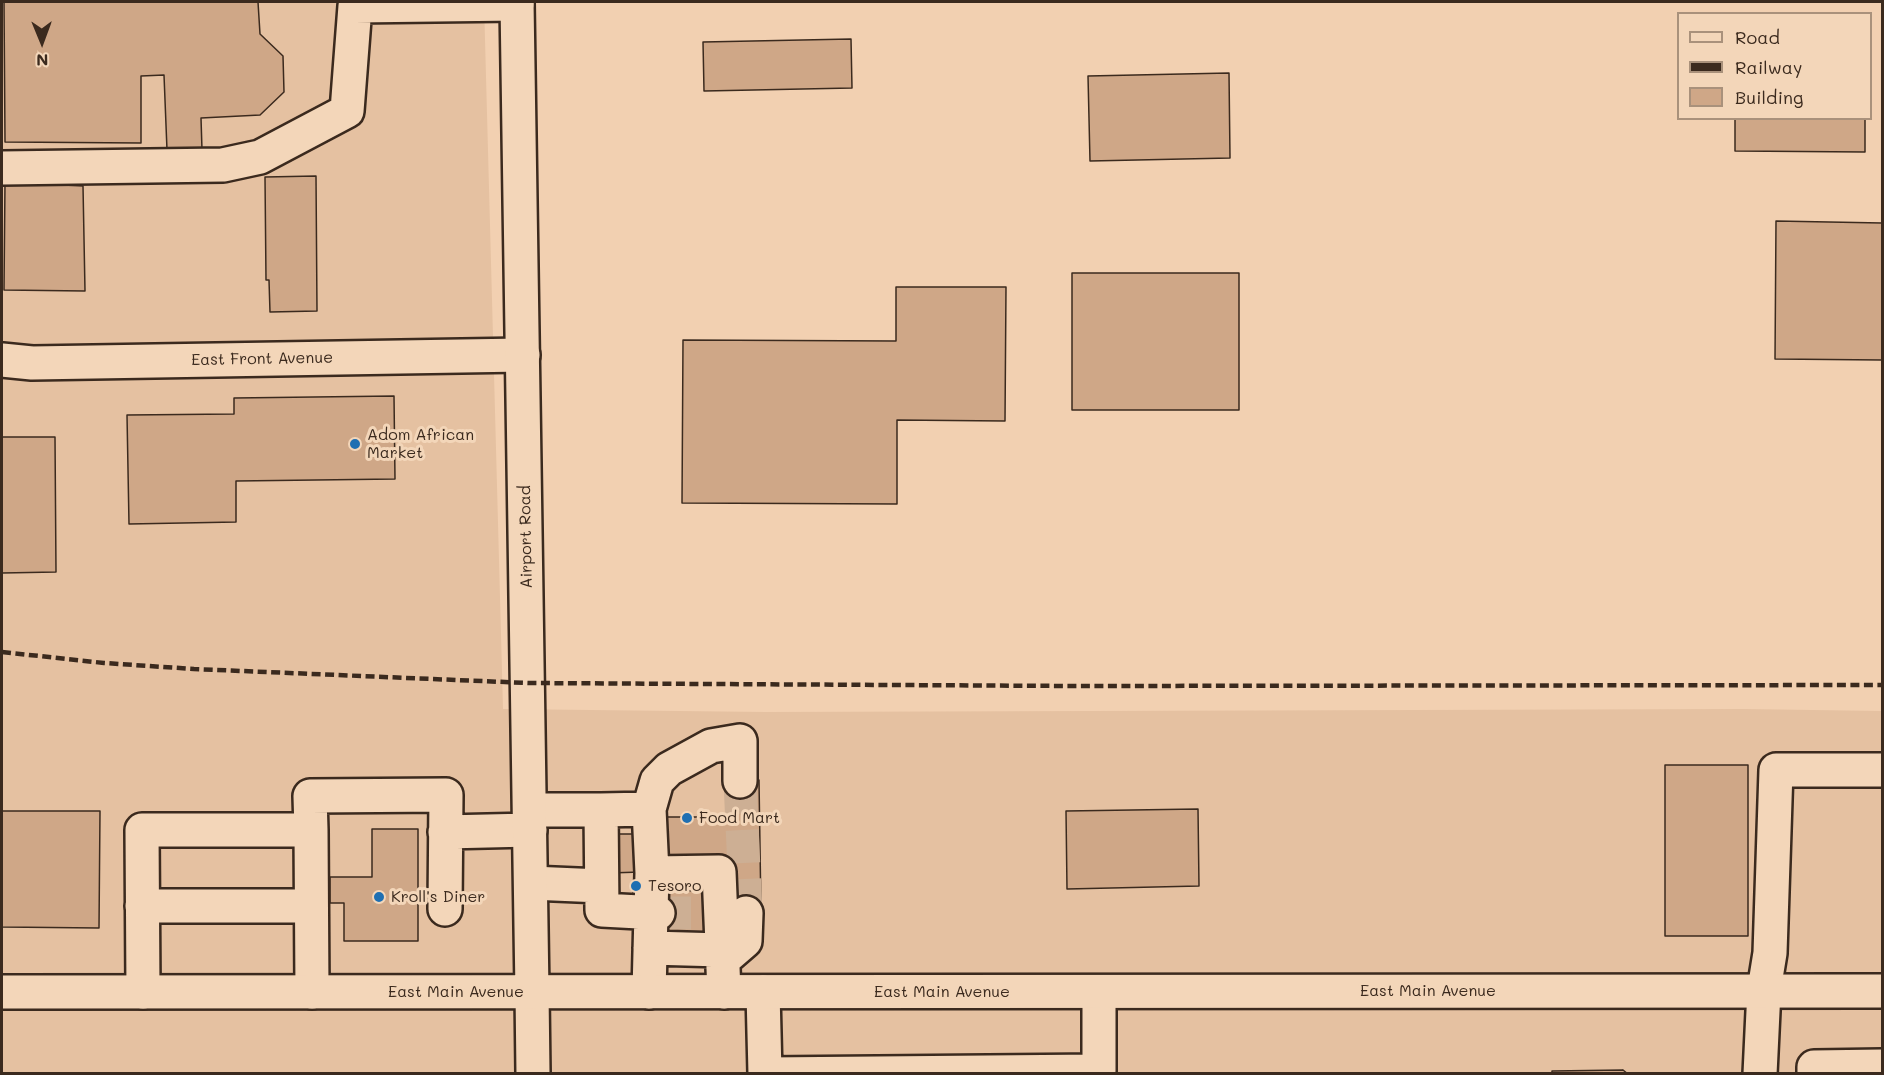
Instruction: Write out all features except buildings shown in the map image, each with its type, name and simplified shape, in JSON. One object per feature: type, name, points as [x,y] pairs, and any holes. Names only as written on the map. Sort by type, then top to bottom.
[{"type":"main road","points":[[2,168],[223,165],[260,157],[347,111],[355,4],[517,3]]},
{"type":"main road","name":"Airport Road","points":[[517,3],[533,1074]]},
{"type":"main road","name":"East Front Avenue","points":[[2,360],[32,363],[523,355]]},
{"type":"main road","points":[[649,992],[654,913],[649,809],[657,781],[669,768],[711,746],[740,741],[740,781]]},
{"type":"main road","points":[[1760,1074],[1764,990],[1770,953],[1776,770],[1882,770]]},
{"type":"main road","points":[[312,992],[310,796],[446,795],[445,909]]},
{"type":"main road","points":[[446,832],[601,810],[649,809]]},
{"type":"main road","points":[[601,810],[602,910],[654,913]]},
{"type":"main road","points":[[143,992],[142,830],[311,830]]},
{"type":"main road","points":[[650,948],[722,955],[745,941],[724,912],[719,872],[652,873]]},
{"type":"main road","points":[[531,883],[601,886]]},
{"type":"main road","points":[[142,906],[311,906]]},
{"type":"main road","points":[[722,955],[723,992]]},
{"type":"main road","name":"East Main Avenue","points":[[2,992],[1882,991]]},
{"type":"main road","points":[[764,992],[765,1074],[1099,1072],[1099,992]]},
{"type":"main road","points":[[1814,1074],[1814,1066],[1882,1066]]},
{"type":"shaded area","points":[[2,2],[484,2],[503,709],[766,712],[1743,709],[1882,711],[1882,1073],[2,1074]]},
{"type":"tunnel","points":[[740,781],[746,913]]},
{"type":"tunnel","points":[[658,913],[704,913]]},
{"type":"railway","points":[[2,652],[104,663],[194,669],[528,683],[1076,686],[1882,685]]},
{"type":"place","name":"Adom African Market","points":[[355,444]]},
{"type":"place","name":"Food Mart","points":[[687,818]]},
{"type":"place","name":"Tesoro","points":[[636,886]]},
{"type":"place","name":"Kroll's Diner","points":[[379,897]]}]
